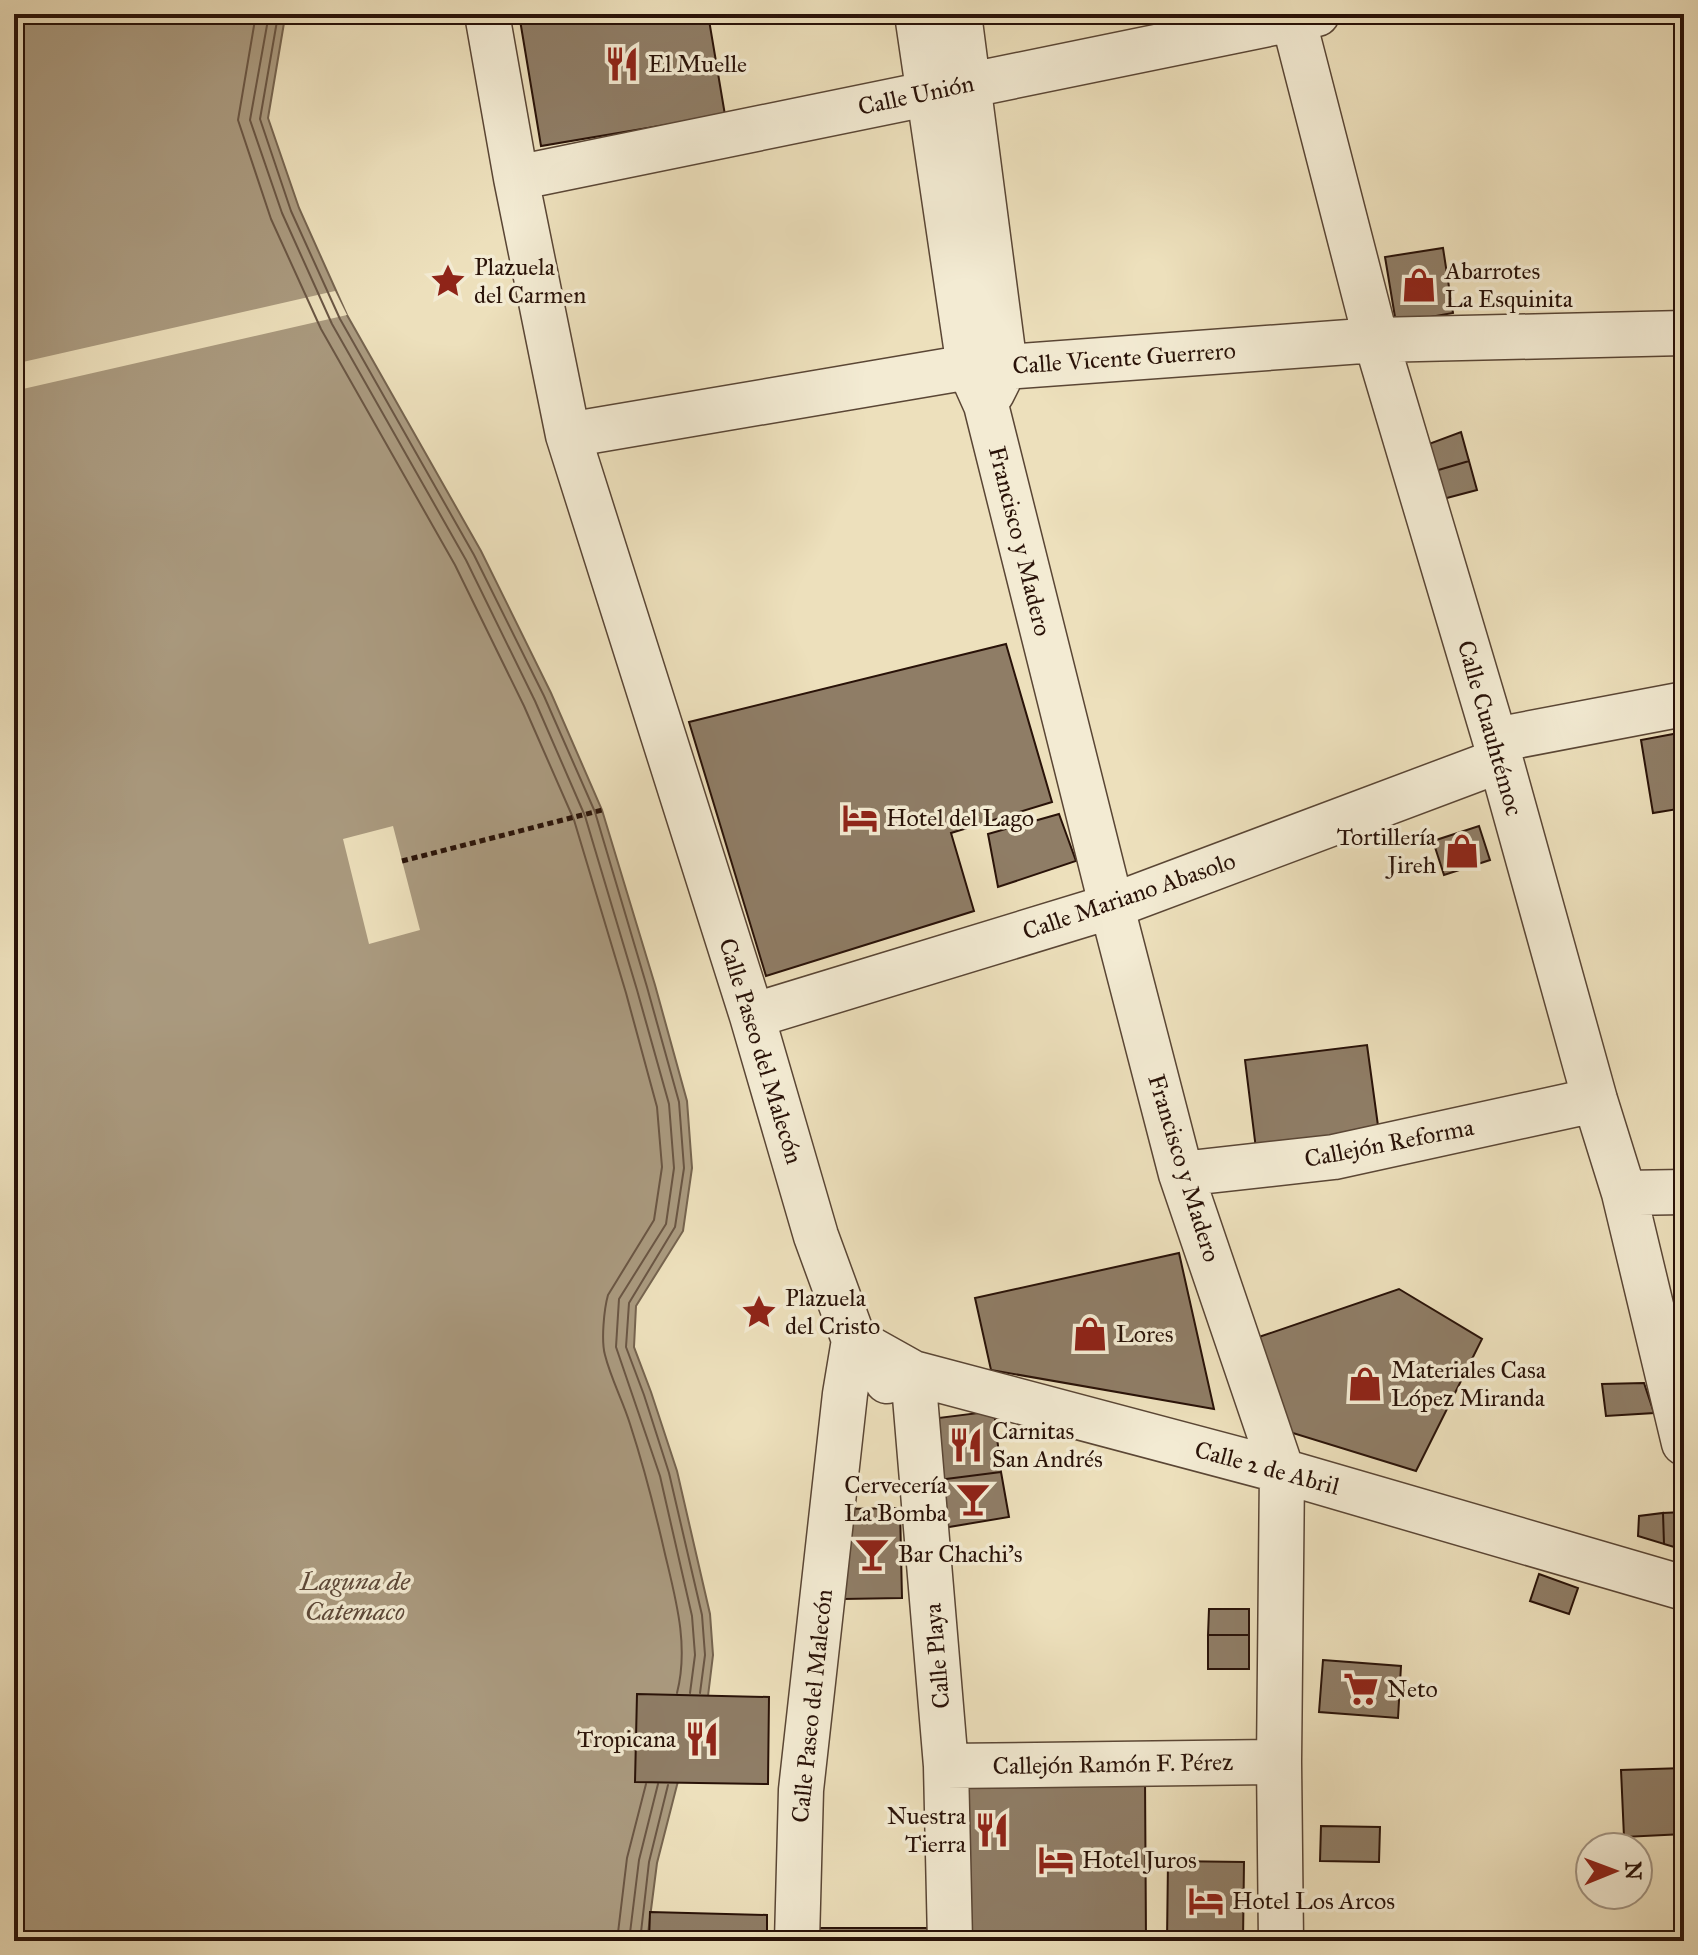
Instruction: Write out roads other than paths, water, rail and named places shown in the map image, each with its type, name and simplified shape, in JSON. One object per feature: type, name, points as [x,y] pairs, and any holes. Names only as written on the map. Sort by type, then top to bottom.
[{"type":"street","name":"Calle Paseo del Malecón","points":[[487,14],[516,178],[568,435],[752,1016],[816,1236],[854,1340],[845,1394],[801,1790],[797,1941]]},
{"type":"street","name":"Francisco y Madero","points":[[917,14],[950,88]]},
{"type":"street","name":"Francisco y Madero","points":[[959,14],[950,88],[987,380],[1112,906],[1181,1174],[1282,1471],[1281,1941]]},
{"type":"street","name":"Calle Unión","points":[[516,178],[1301,16]]},
{"type":"street","name":"Calle Cuauhtémoc","points":[[1301,16],[1376,340],[1498,750],[1595,1100],[1624,1193],[1684,1443]]},
{"type":"street","name":"Calle Vicente Guerrero","points":[[568,435],[987,380],[1376,340],[1684,333]]},
{"type":"street","name":"Calle Mariano Abasolo","points":[[752,1016],[1112,906],[1498,750],[1684,704]]},
{"type":"street","name":"Callejón Reforma","points":[[1181,1174],[1334,1157],[1595,1100]]},
{"type":"street","points":[[1624,1193],[1684,1192]]},
{"type":"street","name":"Calle 2 de Abril","points":[[854,1340],[913,1373],[1282,1471],[1684,1588]]},
{"type":"street","points":[[845,1394],[913,1373]]},
{"type":"street","name":"Calle Playa","points":[[913,1373],[946,1766],[950,1941]]},
{"type":"street","name":"Callejón Ramón F. Pérez","points":[[946,1766],[1279,1762]]},
{"type":"water","name":"Laguna de Catemaco","points":[[14,14],[290,14],[284,23],[268,118],[299,208],[347,315],[481,551],[551,693],[602,810],[687,1101],[692,1168],[683,1231],[636,1306],[634,1347],[677,1471],[710,1614],[713,1655],[708,1696],[677,1785],[657,1863],[647,1941],[14,1941]]},
{"type":"place","name":"El Muelle","points":[[622,64]]},
{"type":"place","name":"Plazuela del Carmen","points":[[448,281]]},
{"type":"place","name":"Abarrotes La Esquinita","points":[[1419,285]]},
{"type":"place","name":"Hotel del Lago","points":[[860,818]]},
{"type":"place","name":"Tortillería Jireh","points":[[1462,851]]},
{"type":"place","name":"Plazuela del Cristo","points":[[759,1312]]},
{"type":"place","name":"Lores","points":[[1090,1334]]},
{"type":"place","name":"Materiales Casa López Miranda","points":[[1365,1384]]},
{"type":"place","name":"Carnitas San Andrés","points":[[966,1445]]},
{"type":"place","name":"Cervecería La Bomba","points":[[973,1499]]},
{"type":"place","name":"Bar Chachi's","points":[[872,1554]]},
{"type":"place","name":"Neto","points":[[1361,1689]]},
{"type":"place","name":"Tropicana","points":[[702,1739]]},
{"type":"place","name":"Nuestra Tierra","points":[[992,1830]]},
{"type":"place","name":"Hotel Juros","points":[[1056,1860]]},
{"type":"place","name":"Hotel Los Arcos","points":[[1206,1901]]}]
